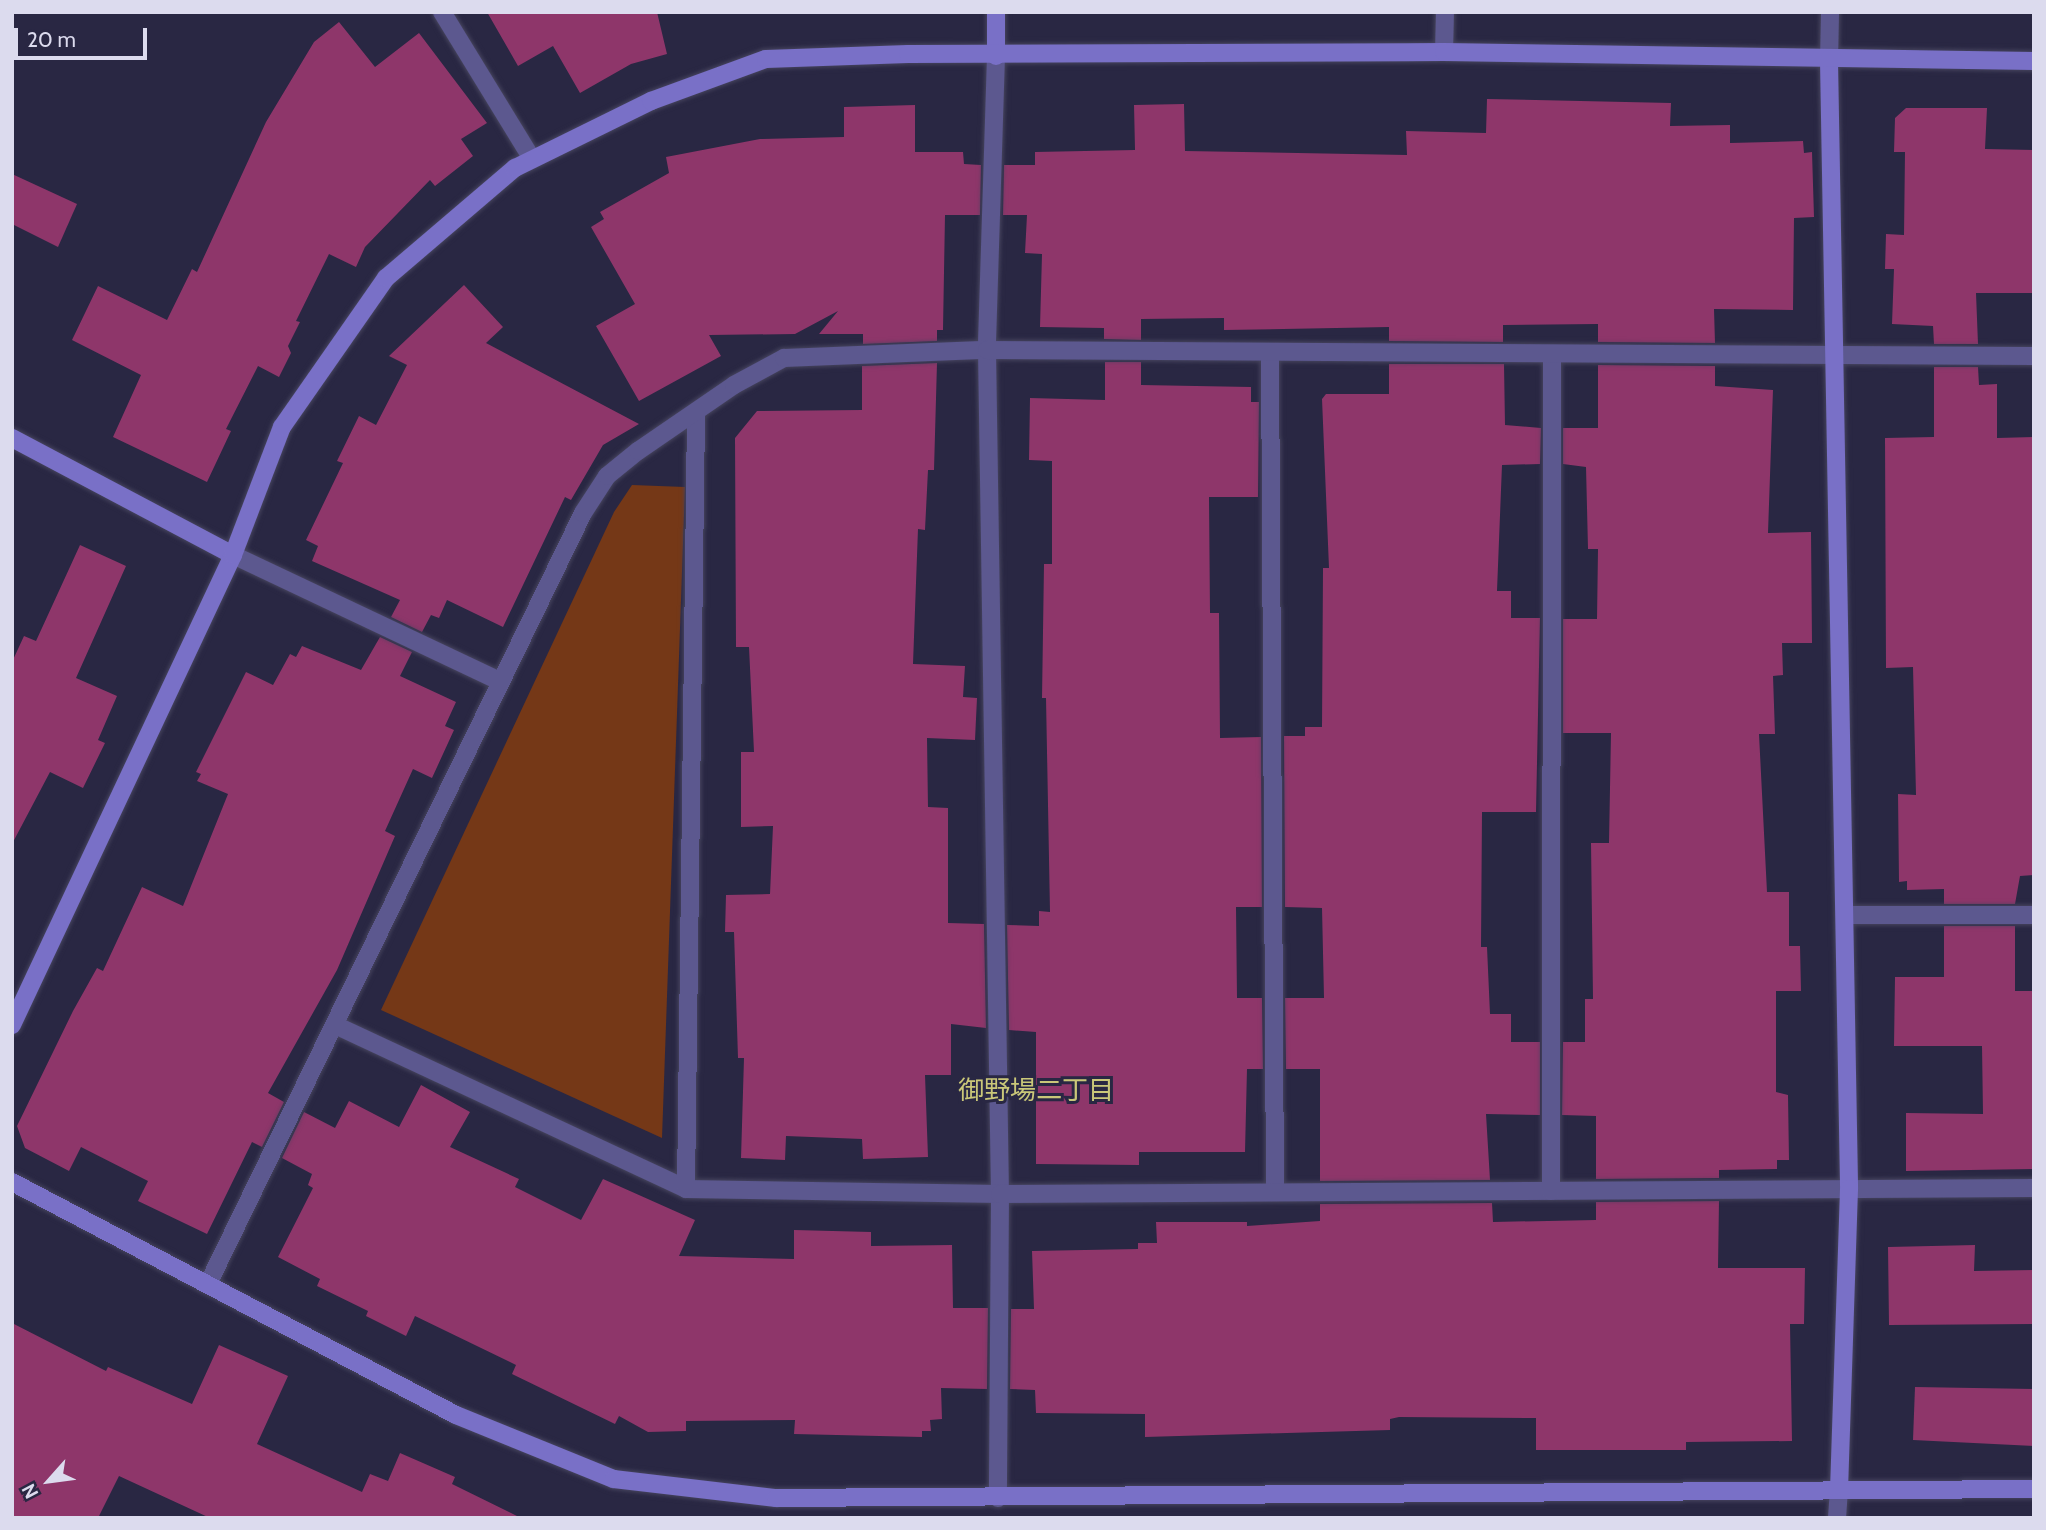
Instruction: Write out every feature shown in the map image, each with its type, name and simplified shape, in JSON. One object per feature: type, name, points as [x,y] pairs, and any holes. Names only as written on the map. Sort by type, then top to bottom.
[{"type":"street","points":[[442,12],[532,159]]},
{"type":"street","points":[[996,12],[987,350],[1000,1194],[998,1498]]},
{"type":"street","points":[[1444,51],[1445,12]]},
{"type":"street","points":[[1830,12],[1849,1189],[1837,1518]]},
{"type":"street","points":[[12,1025],[233,555],[282,427],[386,278],[515,168],[651,101],[766,59],[908,54],[996,56],[1444,51],[1829,61],[2034,61]]},
{"type":"street","points":[[208,1284],[337,1026],[499,681],[607,475],[696,412],[784,358],[987,350],[2034,356]]},
{"type":"street","points":[[1270,352],[1275,1192]]},
{"type":"street","points":[[1551,1191],[1552,354]]},
{"type":"street","points":[[686,1189],[696,412]]},
{"type":"street","points":[[12,438],[233,555],[499,681]]},
{"type":"street","points":[[1845,915],[2034,915]]},
{"type":"street","points":[[337,1026],[686,1189],[1000,1194],[2034,1188]]},
{"type":"street","points":[[12,1182],[456,1415],[614,1479],[776,1498],[1839,1488],[2034,1489]]},
{"type":"shaded area","points":[[632,485],[685,487],[662,1138],[381,1010],[614,512]]},
{"type":"building","points":[[487,12],[657,12],[667,54],[631,64],[580,93],[553,46],[518,66]]},
{"type":"building","points":[[339,22],[375,67],[419,33],[487,123],[461,139],[473,156],[435,186],[430,180],[365,247],[356,267],[329,254],[296,321],[300,322],[288,346],[291,353],[279,377],[258,366],[226,429],[231,431],[207,482],[113,437],[141,375],[72,340],[98,286],[167,320],[192,269],[197,272],[266,122],[314,42]]},
{"type":"building","points":[[1487,99],[1671,103],[1670,126],[1730,125],[1730,143],[1803,141],[1804,153],[1812,152],[1814,217],[1794,218],[1793,310],[1714,309],[1715,343],[1598,342],[1598,324],[1503,325],[1503,342],[1389,341],[1389,327],[1224,330],[1224,318],[1141,319],[1141,340],[1104,339],[1104,328],[1040,327],[1042,254],[1025,253],[1027,215],[1003,215],[1004,165],[1035,165],[1035,152],[1135,150],[1134,105],[1184,104],[1185,151],[1407,155],[1406,131],[1486,133]]},
{"type":"building","points":[[915,105],[915,152],[963,152],[964,164],[981,165],[980,215],[945,215],[943,330],[937,330],[937,341],[863,344],[863,334],[819,334],[838,311],[795,334],[709,335],[721,356],[639,401],[596,326],[635,304],[591,227],[604,219],[600,212],[669,173],[666,157],[760,139],[844,137],[844,107]]},
{"type":"building","points":[[1906,108],[1987,108],[1985,149],[2034,150],[2034,293],[1976,293],[1978,344],[1934,344],[1933,326],[1892,324],[1894,269],[1885,269],[1886,234],[1904,235],[1905,152],[1894,152],[1895,118]]},
{"type":"building","points":[[12,174],[77,204],[58,247],[12,224]]},
{"type":"building","points":[[464,285],[503,327],[486,343],[639,424],[603,445],[571,500],[565,497],[503,627],[447,600],[439,618],[431,615],[422,632],[391,617],[400,600],[312,561],[318,546],[306,540],[343,463],[337,461],[359,416],[376,425],[407,365],[389,356]]},
{"type":"building","points":[[1105,362],[1141,362],[1141,385],[1251,387],[1251,402],[1259,402],[1258,497],[1209,497],[1210,613],[1219,613],[1220,738],[1261,737],[1262,907],[1236,907],[1237,998],[1262,998],[1263,1069],[1247,1069],[1245,1152],[1139,1152],[1139,1165],[1036,1164],[1036,1032],[1009,1030],[1007,925],[1039,926],[1039,911],[1050,912],[1046,698],[1042,698],[1044,564],[1052,564],[1052,461],[1029,460],[1030,398],[1105,400]]},
{"type":"building","points":[[937,363],[934,470],[928,470],[925,530],[918,529],[913,664],[965,666],[963,697],[977,698],[975,740],[927,738],[928,807],[948,808],[948,923],[984,924],[986,1028],[951,1024],[951,1075],[925,1075],[928,1157],[863,1159],[862,1139],[786,1136],[785,1160],[741,1158],[744,1058],[738,1058],[734,932],[725,932],[726,895],[770,894],[773,826],[741,827],[741,752],[754,752],[749,647],[736,647],[735,438],[757,411],[862,410],[862,366]]},
{"type":"building","points":[[1389,364],[1504,364],[1505,425],[1541,428],[1540,464],[1502,465],[1497,591],[1511,591],[1511,618],[1540,618],[1536,812],[1482,812],[1481,947],[1487,947],[1490,1014],[1511,1014],[1511,1042],[1540,1042],[1540,1115],[1486,1114],[1490,1180],[1320,1181],[1320,1069],[1286,1069],[1285,998],[1324,998],[1322,908],[1285,907],[1284,736],[1305,736],[1305,727],[1322,727],[1323,568],[1329,568],[1322,399],[1326,394],[1389,394]]},
{"type":"building","points":[[1598,365],[1715,366],[1715,386],[1773,390],[1768,533],[1811,532],[1812,643],[1782,643],[1783,675],[1773,676],[1775,734],[1759,734],[1767,892],[1789,892],[1789,946],[1800,946],[1801,991],[1776,991],[1776,1092],[1788,1095],[1789,1160],[1777,1160],[1777,1169],[1719,1170],[1719,1178],[1596,1179],[1596,1116],[1562,1115],[1563,1042],[1585,1042],[1585,999],[1593,999],[1591,843],[1609,843],[1611,733],[1563,733],[1563,619],[1597,619],[1598,549],[1588,549],[1586,467],[1563,464],[1563,428],[1598,428]]},
{"type":"building","points":[[1934,367],[1978,367],[1979,385],[1997,384],[1997,438],[2034,437],[2034,875],[2020,876],[2015,904],[1944,904],[1944,889],[1907,890],[1907,881],[1899,882],[1898,794],[1916,795],[1913,667],[1886,668],[1885,438],[1934,437]]},
{"type":"building","points":[[80,545],[126,566],[76,678],[117,696],[98,740],[105,743],[83,788],[50,772],[12,844],[12,662],[24,636],[36,641]]},
{"type":"building","points":[[380,637],[412,652],[400,676],[456,702],[445,726],[454,730],[432,778],[413,769],[385,831],[395,836],[337,970],[268,1093],[284,1102],[262,1147],[252,1142],[207,1234],[138,1201],[148,1181],[81,1147],[69,1171],[25,1148],[17,1126],[73,1011],[97,968],[103,971],[142,887],[183,906],[228,794],[197,781],[201,774],[196,772],[246,672],[273,685],[290,654],[296,657],[302,646],[361,670]]},
{"type":"building","points":[[1944,926],[2015,926],[2015,991],[2034,991],[2034,1169],[1906,1171],[1906,1113],[1983,1114],[1982,1046],[1894,1046],[1895,977],[1944,977]]},
{"type":"building","points":[[421,1085],[470,1112],[450,1147],[519,1179],[515,1187],[581,1220],[603,1179],[695,1220],[679,1256],[794,1259],[794,1230],[871,1232],[871,1246],[952,1245],[953,1308],[988,1308],[987,1389],[941,1388],[942,1419],[930,1420],[931,1431],[922,1431],[922,1437],[794,1434],[795,1420],[686,1421],[686,1431],[648,1432],[619,1416],[615,1424],[512,1374],[516,1365],[415,1316],[406,1336],[366,1316],[368,1311],[317,1286],[320,1279],[278,1257],[313,1188],[308,1185],[312,1174],[282,1158],[304,1112],[335,1128],[349,1101],[399,1127]]},
{"type":"building","points":[[1719,1201],[1718,1268],[1805,1268],[1804,1324],[1790,1324],[1792,1441],[1686,1442],[1686,1450],[1536,1450],[1536,1418],[1399,1417],[1390,1419],[1390,1430],[1145,1437],[1145,1414],[1036,1413],[1035,1390],[1010,1389],[1011,1309],[1034,1309],[1032,1251],[1138,1249],[1138,1243],[1157,1243],[1156,1222],[1247,1222],[1247,1226],[1320,1221],[1320,1204],[1492,1203],[1493,1222],[1596,1220],[1596,1202]]},
{"type":"building","points":[[1975,1245],[1974,1271],[2034,1270],[2034,1324],[1889,1325],[1888,1247]]},
{"type":"building","points":[[12,1323],[106,1371],[108,1367],[192,1404],[219,1345],[288,1376],[257,1444],[362,1492],[370,1474],[388,1481],[400,1453],[455,1477],[452,1484],[521,1518],[210,1518],[119,1476],[98,1518],[12,1518]]},
{"type":"building","points":[[1915,1387],[2034,1389],[2034,1446],[1913,1440]]},
{"type":"district","name":"御野場二丁目","points":[[1036,1091]]}]
